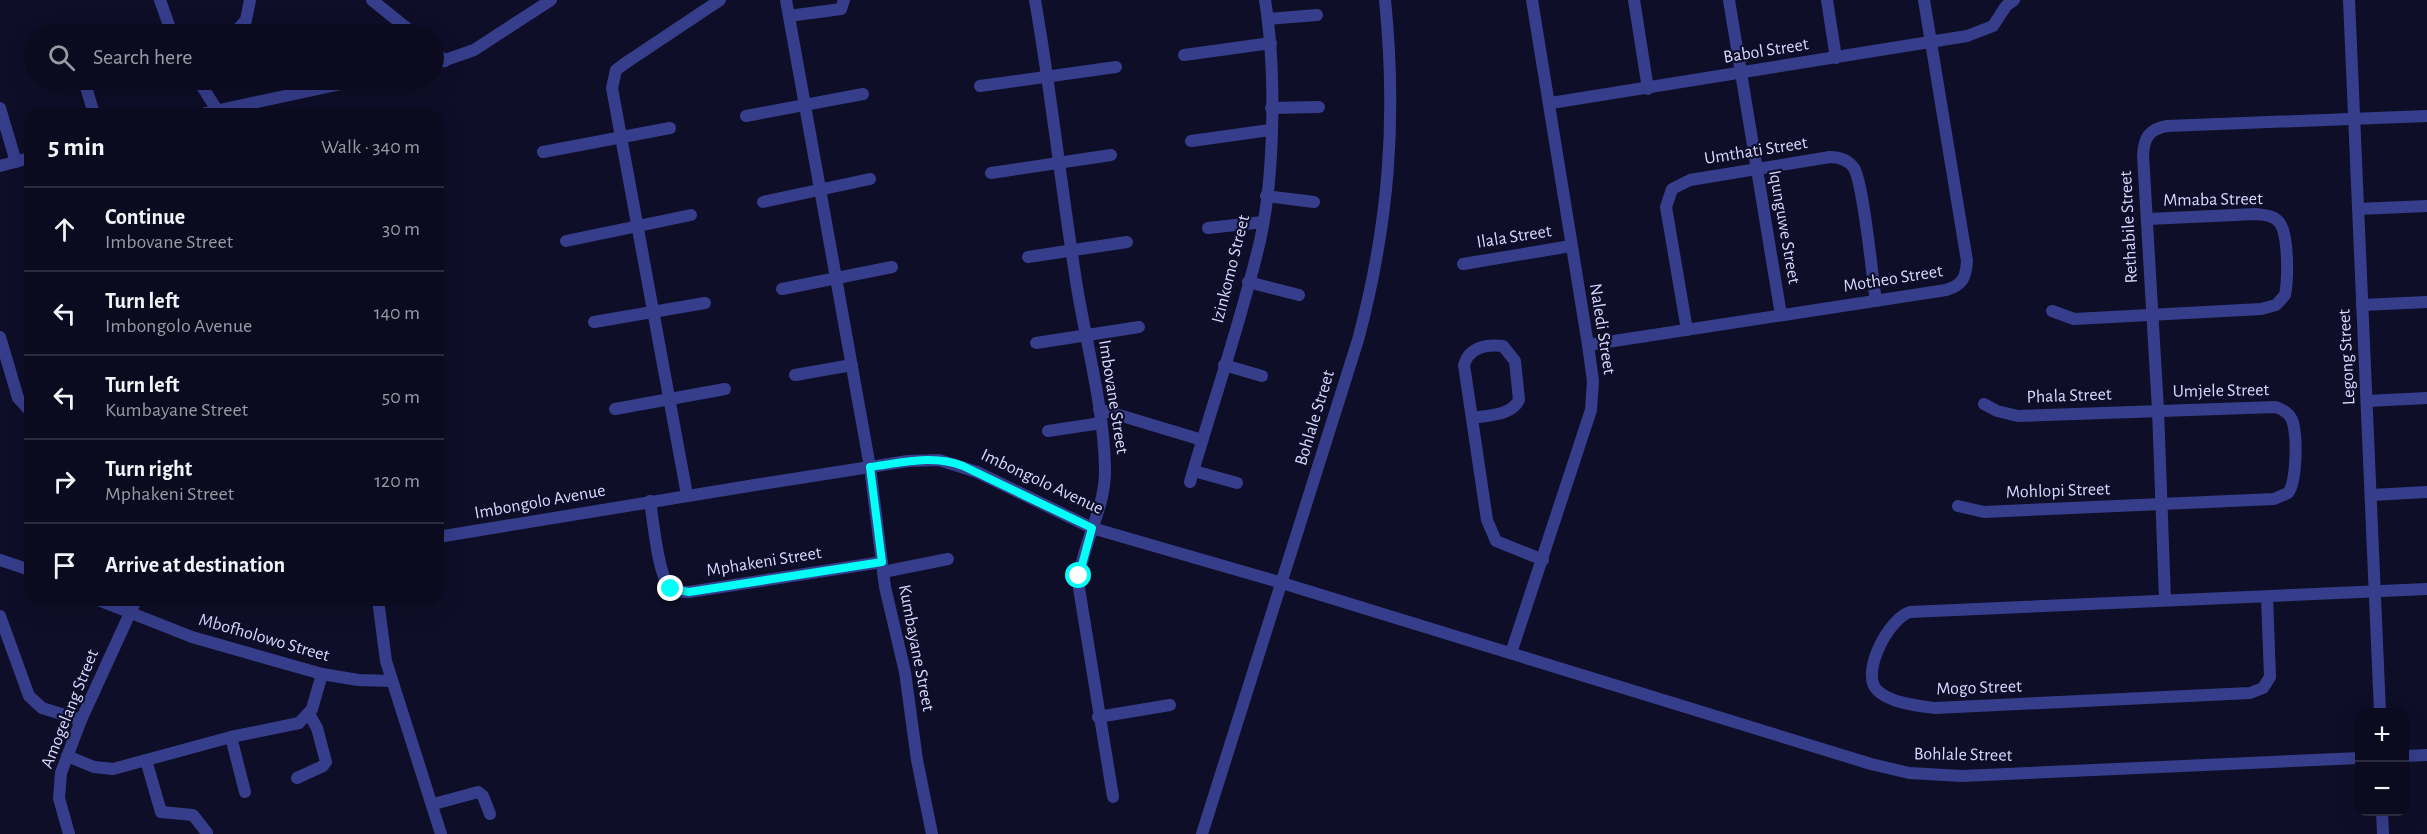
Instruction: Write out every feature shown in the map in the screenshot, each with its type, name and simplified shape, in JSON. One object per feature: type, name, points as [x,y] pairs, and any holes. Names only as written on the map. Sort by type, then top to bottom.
[{"type":"street","points":[[160,0],[168,24]]},
{"type":"street","points":[[243,24],[246,20],[250,0]]},
{"type":"street","points":[[372,0],[402,24]]},
{"type":"street","points":[[444,60],[494,40],[551,0]]},
{"type":"street","points":[[687,495],[612,88],[616,70],[720,0]]},
{"type":"street","name":"Kumbayane Street","points":[[786,0],[837,278],[870,467],[883,567],[905,672],[917,760],[932,834]]},
{"type":"street","points":[[789,16],[841,9],[844,0]]},
{"type":"street","name":"Imbovane Street","points":[[1035,0],[1101,423],[1105,480],[1081,563],[1079,588],[1098,717],[1113,797]]},
{"type":"street","name":"Izinkomo Street","points":[[1237,483],[1192,476],[1263,222],[1271,108],[1271,43],[1265,0]]},
{"type":"street","name":"Bohlale Street","points":[[1202,834],[1358,340],[1381,240],[1391,152],[1392,117],[1385,0]]},
{"type":"street","name":"Naledi Street","points":[[1511,653],[1591,410],[1593,381],[1551,103],[1532,0]]},
{"type":"street","points":[[1634,0],[1648,89]]},
{"type":"street","name":"Iqunguwe Street","points":[[1729,0],[1781,315]]},
{"type":"street","points":[[1827,0],[1836,58]]},
{"type":"street","points":[[1924,0],[1931,43]]},
{"type":"street","name":"Legong Street","points":[[2349,0],[2380,708]]},
{"type":"street","name":"Babol Street","points":[[1551,103],[1931,43],[1986,31],[1998,21],[2009,2]]},
{"type":"street","points":[[1268,19],[1317,15]]},
{"type":"street","points":[[1184,55],[1271,43]]},
{"type":"street","name":"Motheo Street","points":[[1588,345],[1954,288],[1965,278],[1966,270],[1931,43]]},
{"type":"street","points":[[980,86],[1116,67]]},
{"type":"street","points":[[87,90],[92,108]]},
{"type":"street","points":[[204,90],[216,108]]},
{"type":"street","points":[[243,108],[318,90]]},
{"type":"street","points":[[746,116],[805,103],[863,94]]},
{"type":"street","points":[[1271,108],[1319,107]]},
{"type":"street","points":[[0,108],[16,162]]},
{"type":"street","name":"Rethabile Street","points":[[2164,600],[2158,410],[2151,316],[2144,148],[2146,137],[2154,130],[2167,126],[2427,116]]},
{"type":"street","points":[[543,152],[670,128]]},
{"type":"street","points":[[1191,141],[1270,130]]},
{"type":"street","points":[[991,174],[1111,155]]},
{"type":"street","name":"Umthati Street","points":[[1687,330],[1666,207],[1668,197],[1672,189],[1690,180],[1755,168],[1830,157],[1839,157],[1853,167],[1857,176],[1876,301]]},
{"type":"street","points":[[0,166],[24,160]]},
{"type":"street","points":[[763,202],[870,179]]},
{"type":"street","points":[[1266,196],[1314,202]]},
{"type":"street","points":[[2358,209],[2427,206]]},
{"type":"street","points":[[566,242],[691,215]]},
{"type":"street","name":"Mmaba Street","points":[[2052,311],[2074,319],[2261,309],[2277,305],[2285,295],[2287,287],[2285,237],[2279,222],[2265,215],[2148,219]]},
{"type":"street","points":[[1208,228],[1263,222]]},
{"type":"street","points":[[1028,257],[1127,242]]},
{"type":"street","name":"Ilala Street","points":[[1463,264],[1571,246]]},
{"type":"street","points":[[782,289],[892,267]]},
{"type":"street","points":[[1248,282],[1299,295]]},
{"type":"street","points":[[2362,305],[2427,302]]},
{"type":"street","points":[[594,322],[705,303]]},
{"type":"street","points":[[1036,343],[1086,337],[1138,327]]},
{"type":"street","points":[[0,337],[4,369],[18,398],[24,404]]},
{"type":"street","points":[[1472,418],[1513,409],[1519,400],[1515,361],[1503,346],[1475,349],[1466,358],[1464,373],[1490,532],[1496,541],[1505,547],[1543,560]]},
{"type":"street","points":[[795,375],[852,365]]},
{"type":"street","points":[[1224,365],[1262,376]]},
{"type":"street","points":[[615,409],[725,389]]},
{"type":"street","points":[[2367,401],[2427,398]]},
{"type":"street","name":"Phala Street","points":[[1984,404],[2018,416],[2158,410]]},
{"type":"street","name":"Umjele Street","points":[[2158,410],[2267,405],[2284,410],[2290,416],[2294,429],[2295,479],[2293,487],[2282,497],[2161,505]]},
{"type":"street","points":[[1099,409],[1202,440]]},
{"type":"street","points":[[1048,431],[1101,423]]},
{"type":"street","name":"Imbongolo Avenue","points":[[444,536],[870,467],[927,459],[951,461],[1092,528],[1511,653]]},
{"type":"street","points":[[2372,495],[2427,492]]},
{"type":"street","name":"Mphakeni Street","points":[[650,501],[664,577],[671,589],[677,591],[689,592],[883,567]]},
{"type":"street","name":"Mohlopi Street","points":[[1958,506],[1984,512],[2161,505]]},
{"type":"street","points":[[883,567],[948,559]]},
{"type":"street","points":[[0,560],[24,568]]},
{"type":"street","name":"Mogo Street","points":[[2267,597],[2270,678],[2263,688],[2250,693],[1935,708],[1889,697],[1876,690],[1872,683],[1872,667],[1888,630],[1905,614],[2427,589]]},
{"type":"street","name":"Mbofholowo Street","points":[[111,606],[201,640],[322,674],[351,679],[392,681]]},
{"type":"street","name":"Amogelang Street","points":[[69,834],[58,786],[81,720],[133,606]]},
{"type":"street","points":[[378,606],[381,641],[392,681],[434,804],[441,834]]},
{"type":"street","points":[[0,616],[29,696],[42,708],[81,720]]},
{"type":"street","name":"Bohlale Street","points":[[1511,653],[1871,764],[1909,773],[1972,776],[2355,758]]},
{"type":"street","points":[[67,756],[104,769],[231,737],[292,725],[309,714],[315,702],[322,674]]},
{"type":"street","points":[[1098,717],[1170,705]]},
{"type":"street","points":[[297,778],[326,762],[315,723],[309,714]]},
{"type":"street","points":[[231,737],[245,792]]},
{"type":"street","points":[[2409,756],[2427,755]]},
{"type":"street","points":[[146,760],[161,812],[193,815],[207,833]]},
{"type":"street","points":[[434,804],[478,792],[483,796],[490,814]]},
{"type":"street","points":[[2382,816],[2383,834]]},
{"type":"route","points":[[671,589],[689,592],[882,562],[879,521],[870,467],[927,459],[951,461],[963,466],[1092,528],[1079,576]]}]
